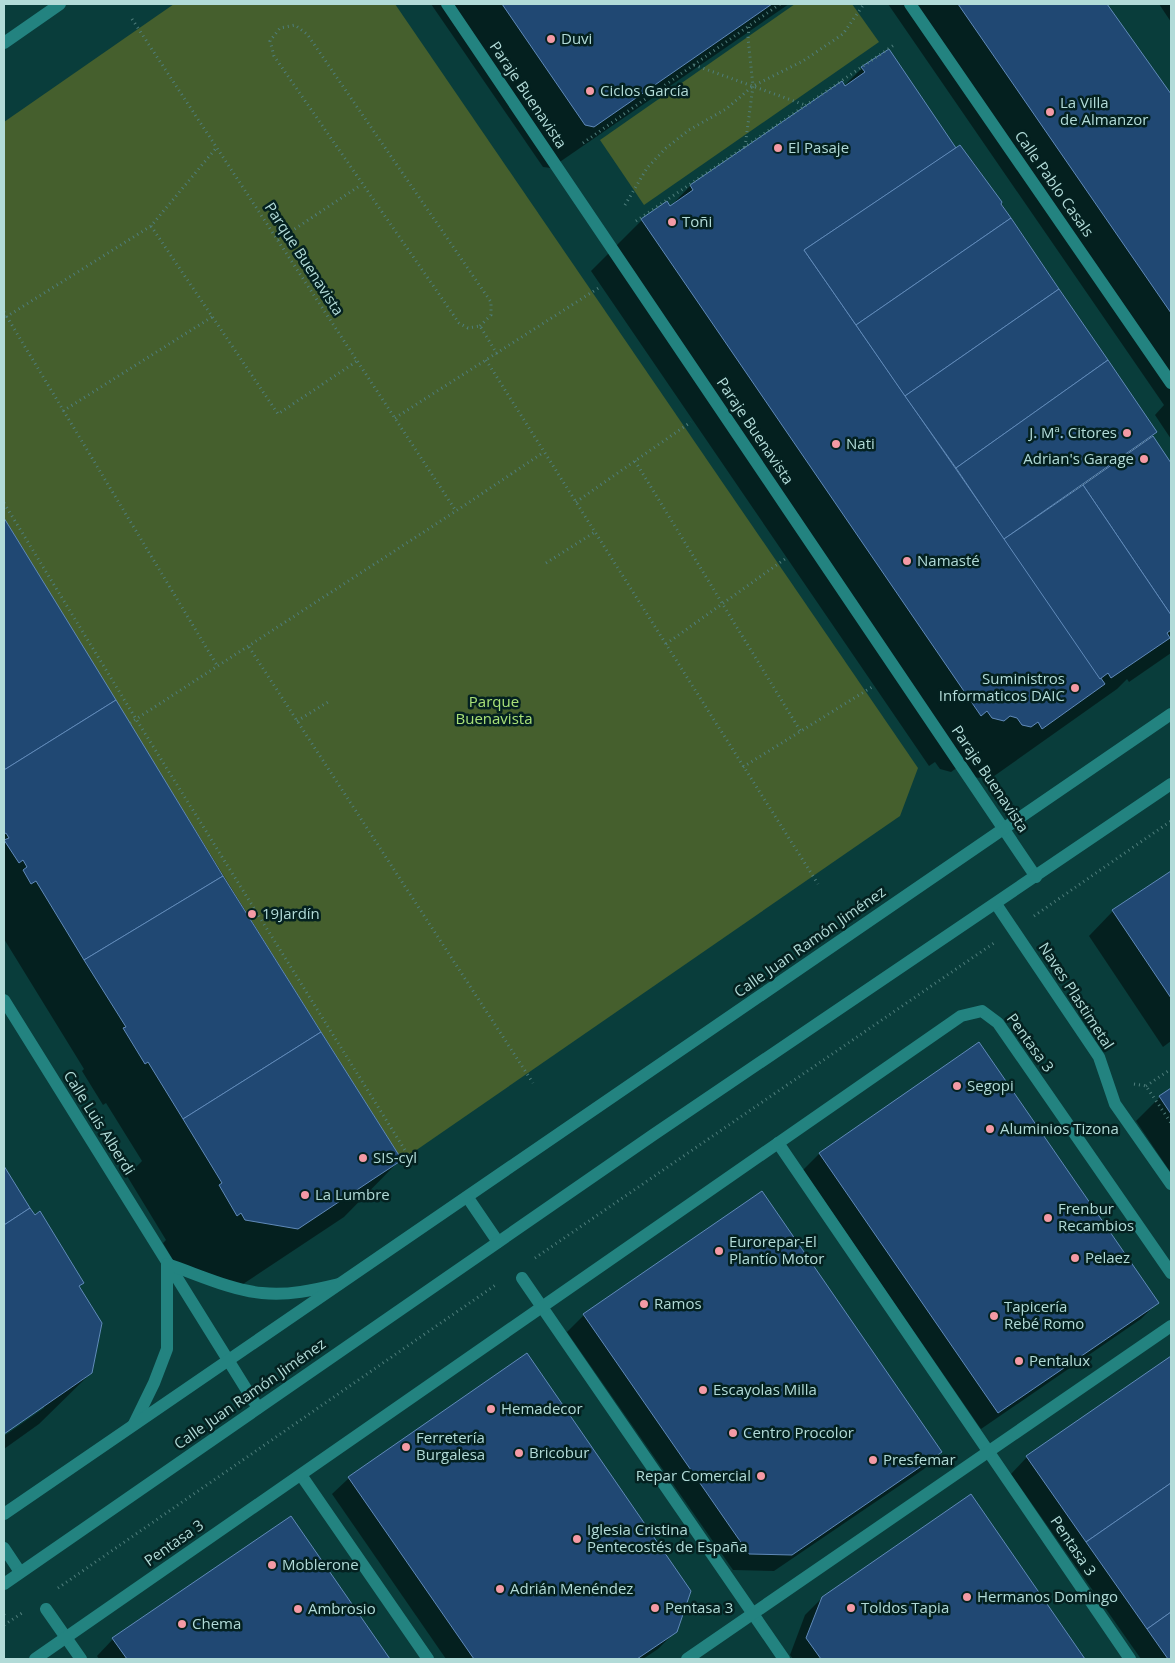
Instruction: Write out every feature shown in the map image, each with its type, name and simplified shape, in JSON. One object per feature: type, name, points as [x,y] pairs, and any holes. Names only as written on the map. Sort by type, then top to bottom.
[{"type":"main road","points":[[4,43],[60,4]]},
{"type":"main road","name":"Paraje Buenavista","points":[[447,4],[1036,877]]},
{"type":"main road","name":"Calle Pablo Casals","points":[[910,4],[1171,383]]},
{"type":"main road","name":"Calle Juan Ramón Jiménez","points":[[4,1514],[227,1360],[468,1198],[1171,714]]},
{"type":"main road","name":"Calle Juan Ramón Jiménez","points":[[4,1584],[653,1135],[1171,784]]},
{"type":"main road","name":"Naves Plastimetal","points":[[996,904],[1099,1057],[1116,1104],[1171,1184]]},
{"type":"main road","name":"Calle Luis Alberdi","points":[[4,1000],[166,1264],[258,1408]]},
{"type":"main road","name":"Pentasa 3","points":[[36,1659],[961,1016],[982,1011],[998,1023],[1171,1273]]},
{"type":"main road","name":"Pentasa 3","points":[[778,1143],[1130,1659]]},
{"type":"main road","points":[[468,1198],[498,1242]]},
{"type":"main road","points":[[134,1424],[154,1383],[166,1349],[166,1264],[229,1285],[262,1293],[303,1292],[339,1284]]},
{"type":"main road","points":[[522,1278],[784,1659]]},
{"type":"main road","points":[[687,1659],[1171,1326]]},
{"type":"main road","points":[[301,1475],[428,1659]]},
{"type":"main road","points":[[4,1548],[20,1572]]},
{"type":"main road","points":[[46,1609],[81,1659]]},
{"type":"path","points":[[583,143],[780,4]]},
{"type":"path","points":[[625,204],[647,168],[666,148],[689,130],[726,109],[753,86],[803,61],[843,34],[864,4]]},
{"type":"path","name":"Parque Buenavista","points":[[132,19],[456,512]]},
{"type":"path","points":[[295,25],[307,34],[491,302],[491,315],[480,326],[468,328],[459,323],[361,185],[274,56],[270,41],[280,28],[295,25]]},
{"type":"path","points":[[745,147],[753,86],[748,38],[749,26]]},
{"type":"path","points":[[636,221],[894,44]]},
{"type":"path","points":[[694,65],[806,105]]},
{"type":"path","points":[[6,317],[152,226],[216,147]]},
{"type":"path","points":[[278,240],[361,185]]},
{"type":"path","points":[[152,226],[278,414],[357,362]]},
{"type":"path","points":[[395,418],[600,287]]},
{"type":"path","points":[[4,312],[218,667]]},
{"type":"path","points":[[63,411],[212,317]]},
{"type":"path","points":[[480,326],[497,354]]},
{"type":"path","points":[[486,360],[818,884]]},
{"type":"path","points":[[576,502],[691,422]]},
{"type":"path","points":[[130,723],[250,647],[544,452]]},
{"type":"path","points":[[635,461],[801,732]]},
{"type":"path","points":[[4,503],[136,720],[413,1163]]},
{"type":"path","points":[[546,562],[595,532]]},
{"type":"path","points":[[666,644],[785,560]]},
{"type":"path","points":[[250,647],[533,1083]]},
{"type":"path","points":[[743,767],[872,687]]},
{"type":"path","points":[[297,721],[328,702]]},
{"type":"path","points":[[533,1259],[1171,821]]},
{"type":"path","points":[[1171,1069],[1146,1086],[1171,1123]]},
{"type":"path","points":[[55,1590],[501,1281]]},
{"type":"path","points":[[4,1625],[28,1609]]},
{"type":"path","points":[[4,1614],[8,1611]]},
{"type":"green space","name":"Parque Buenavista","points":[[174,4],[395,4],[918,768],[900,816],[402,1160],[223,876],[4,518],[4,122]]},
{"type":"green space","points":[[795,4],[852,4],[879,42],[644,205],[600,140]]},
{"type":"building","points":[[502,4],[772,4],[594,127],[585,125]]},
{"type":"building","points":[[958,4],[1107,4],[1171,94],[1171,313]]},
{"type":"building","points":[[889,49],[956,148],[804,250],[1105,684],[1042,729],[1038,722],[1031,727],[1022,725],[1017,718],[1010,716],[1004,721],[992,718],[987,711],[981,716],[641,219],[667,201],[670,206],[693,190],[690,185],[842,81],[845,86],[865,72],[861,67]]},
{"type":"building","points":[[960,145],[1002,202],[1001,204],[1011,218],[856,325],[804,250]]},
{"type":"building","points":[[1011,218],[1059,289],[905,396],[856,325]]},
{"type":"building","points":[[1059,289],[1108,360],[956,468],[905,396]]},
{"type":"building","points":[[1108,360],[1157,432],[1004,539],[956,468]]},
{"type":"building","points":[[1153,436],[1171,463],[1171,615],[1083,485]]},
{"type":"building","points":[[1083,485],[1171,615],[1171,630],[1167,633],[1170,638],[1111,678],[1108,673],[1100,679],[1004,539]]},
{"type":"building","points":[[4,518],[116,700],[4,770]]},
{"type":"building","points":[[116,700],[223,876],[84,960],[36,881],[31,884],[23,870],[27,867],[23,860],[19,863],[4,840],[9,838],[6,833],[4,834],[4,770]]},
{"type":"building","points":[[1171,871],[1171,998],[1112,910]]},
{"type":"building","points":[[223,876],[321,1032],[183,1119],[148,1062],[145,1064],[123,1028],[126,1027],[84,960]]},
{"type":"building","points":[[321,1032],[402,1160],[298,1229],[245,1220],[241,1213],[237,1216],[219,1185],[222,1183],[183,1119]]},
{"type":"building","points":[[979,1042],[1159,1303],[998,1413],[819,1153]]},
{"type":"building","points":[[1171,1088],[1171,1114],[1159,1096]]},
{"type":"building","points":[[4,1166],[30,1208],[4,1225]]},
{"type":"building","points":[[762,1191],[942,1452],[792,1555],[749,1554],[583,1314]]},
{"type":"building","points":[[30,1208],[35,1215],[40,1211],[84,1283],[79,1286],[102,1323],[92,1373],[4,1434],[4,1225]]},
{"type":"building","points":[[527,1353],[691,1591],[677,1632],[637,1659],[474,1659],[348,1477]]},
{"type":"building","points":[[1171,1356],[1171,1483],[1086,1542],[1026,1456]]},
{"type":"building","points":[[1171,1483],[1171,1612],[1147,1629],[1086,1542]]},
{"type":"building","points":[[971,1494],[1085,1659],[821,1659],[806,1638],[822,1597]]},
{"type":"building","points":[[291,1516],[390,1659],[127,1659],[112,1638]]},
{"type":"building","points":[[1171,1612],[1171,1659],[1168,1659],[1147,1629]]},
{"type":"place","name":"Duvi","points":[[551,39]]},
{"type":"place","name":"Ciclos García","points":[[590,91]]},
{"type":"place","name":"La Villa de Almanzor","points":[[1050,112]]},
{"type":"place","name":"El Pasaje","points":[[778,148]]},
{"type":"place","name":"Toñi","points":[[672,222]]},
{"type":"place","name":"J. Mª. Citores","points":[[1127,433]]},
{"type":"place","name":"Nati","points":[[836,444]]},
{"type":"place","name":"Adrian's Garage","points":[[1144,459]]},
{"type":"place","name":"Namasté","points":[[907,561]]},
{"type":"place","name":"Suministros Informaticos DAIC","points":[[1075,688]]},
{"type":"place","name":"19Jardín","points":[[252,914]]},
{"type":"place","name":"Segopi","points":[[957,1086]]},
{"type":"place","name":"Aluminios Tizona","points":[[990,1129]]},
{"type":"place","name":"SIS-cyl","points":[[363,1158]]},
{"type":"place","name":"La Lumbre","points":[[305,1195]]},
{"type":"place","name":"Frenbur Recambios","points":[[1048,1218]]},
{"type":"place","name":"Eurorepar-El Plantío Motor","points":[[719,1251]]},
{"type":"place","name":"Pelaez","points":[[1075,1258]]},
{"type":"place","name":"Ramos","points":[[644,1304]]},
{"type":"place","name":"Tapicería Rebé Romo","points":[[994,1316]]},
{"type":"place","name":"Pentalux","points":[[1019,1361]]},
{"type":"place","name":"Escayolas Milla","points":[[703,1390]]},
{"type":"place","name":"Hemadecor","points":[[491,1409]]},
{"type":"place","name":"Centro Procolor","points":[[733,1433]]},
{"type":"place","name":"Ferretería Burgalesa","points":[[406,1447]]},
{"type":"place","name":"Bricobur","points":[[519,1453]]},
{"type":"place","name":"Presfemar","points":[[873,1460]]},
{"type":"place","name":"Repar Comercial","points":[[761,1476]]},
{"type":"place","name":"Iglesia Cristina Pentecostés de España","points":[[577,1539]]},
{"type":"place","name":"Moblerone","points":[[272,1565]]},
{"type":"place","name":"Adrián Menéndez","points":[[500,1589]]},
{"type":"place","name":"Hermanos Domingo","points":[[967,1597]]},
{"type":"place","name":"Pentasa 3","points":[[655,1608]]},
{"type":"place","name":"Toldos Tapia","points":[[851,1608]]},
{"type":"place","name":"Ambrosio","points":[[298,1609]]},
{"type":"place","name":"Chema","points":[[182,1624]]}]
